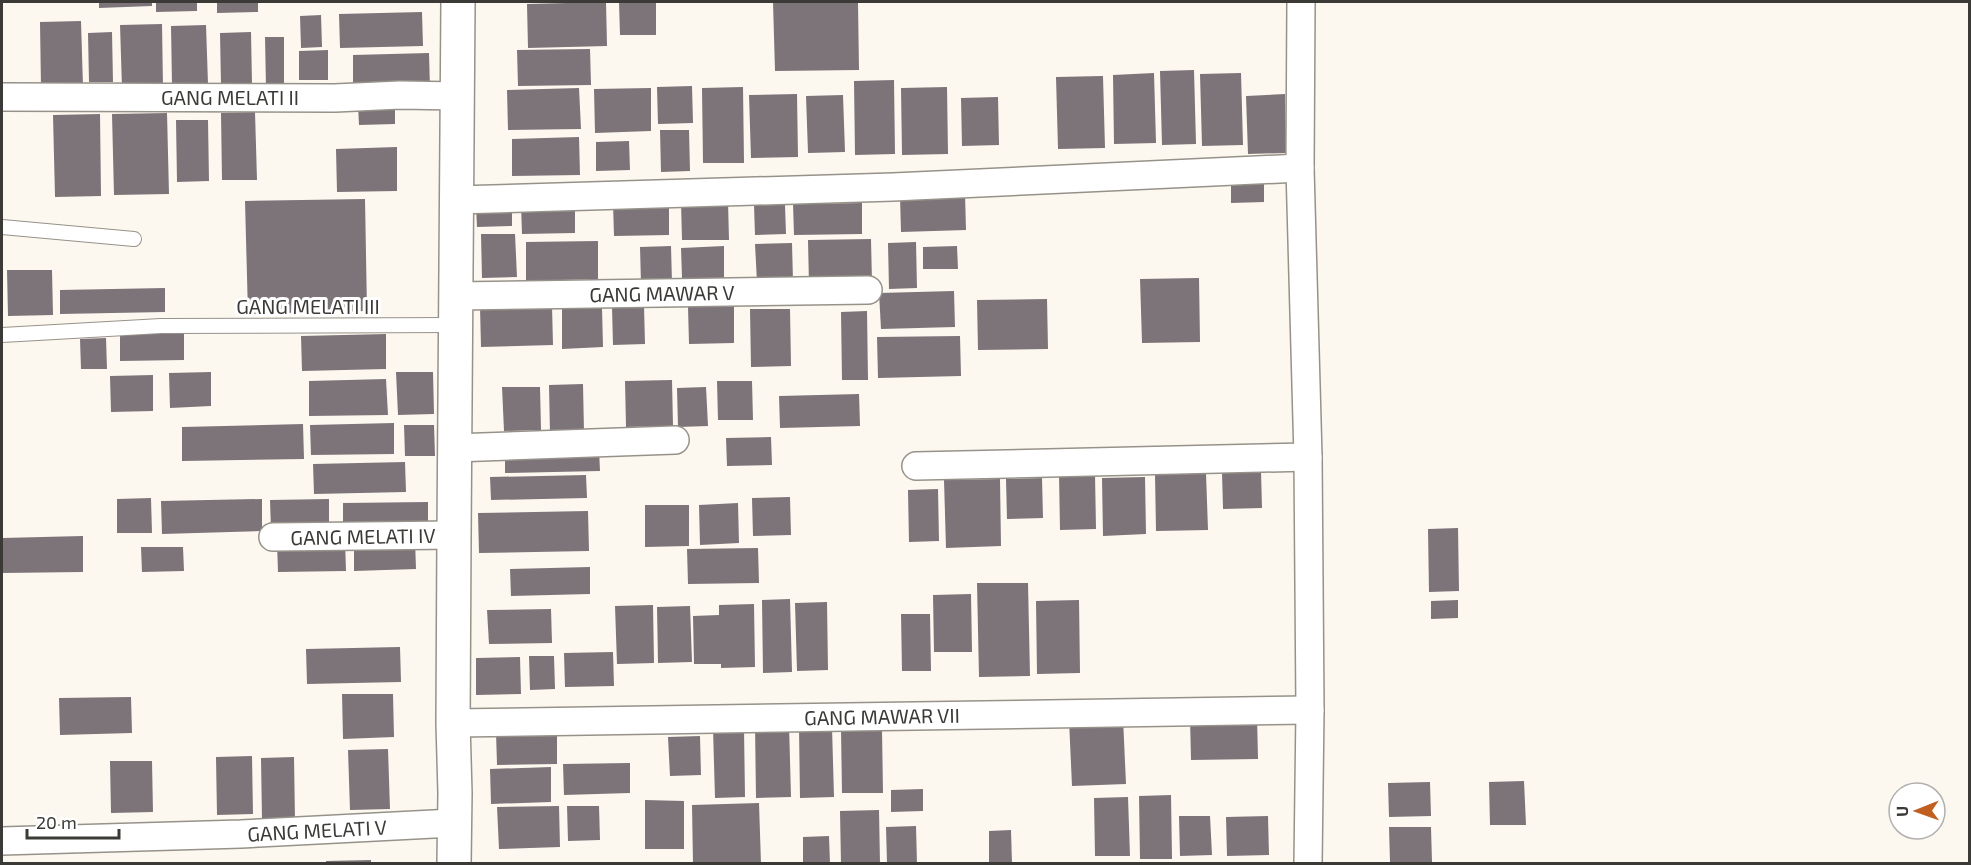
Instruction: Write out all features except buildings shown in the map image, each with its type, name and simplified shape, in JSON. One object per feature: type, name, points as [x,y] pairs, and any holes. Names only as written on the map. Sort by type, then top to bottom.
[{"type":"street","points":[[454,864],[454,448],[458,2]]},
{"type":"street","points":[[1301,2],[1299,168],[1308,457],[1310,710],[1308,864]]},
{"type":"street","name":"GANG MELATI II","points":[[2,97],[458,96]]},
{"type":"street","points":[[457,200],[893,187],[1299,168]]},
{"type":"street","name":"GANG MAWAR V","points":[[455,311],[868,290]]},
{"type":"street","points":[[454,448],[675,441]]},
{"type":"street","points":[[916,466],[1308,457]]},
{"type":"street","name":"GANG MELATI IV","points":[[273,537],[454,535]]},
{"type":"street","name":"GANG MAWAR VII","points":[[453,723],[1310,710]]},
{"type":"street","name":"GANG MELATI V","points":[[2,841],[241,834],[453,823]]},
{"type":"lane","points":[[2,226],[134,239]]},
{"type":"lane","name":"GANG MELATI III","points":[[2,335],[455,311]]}]
